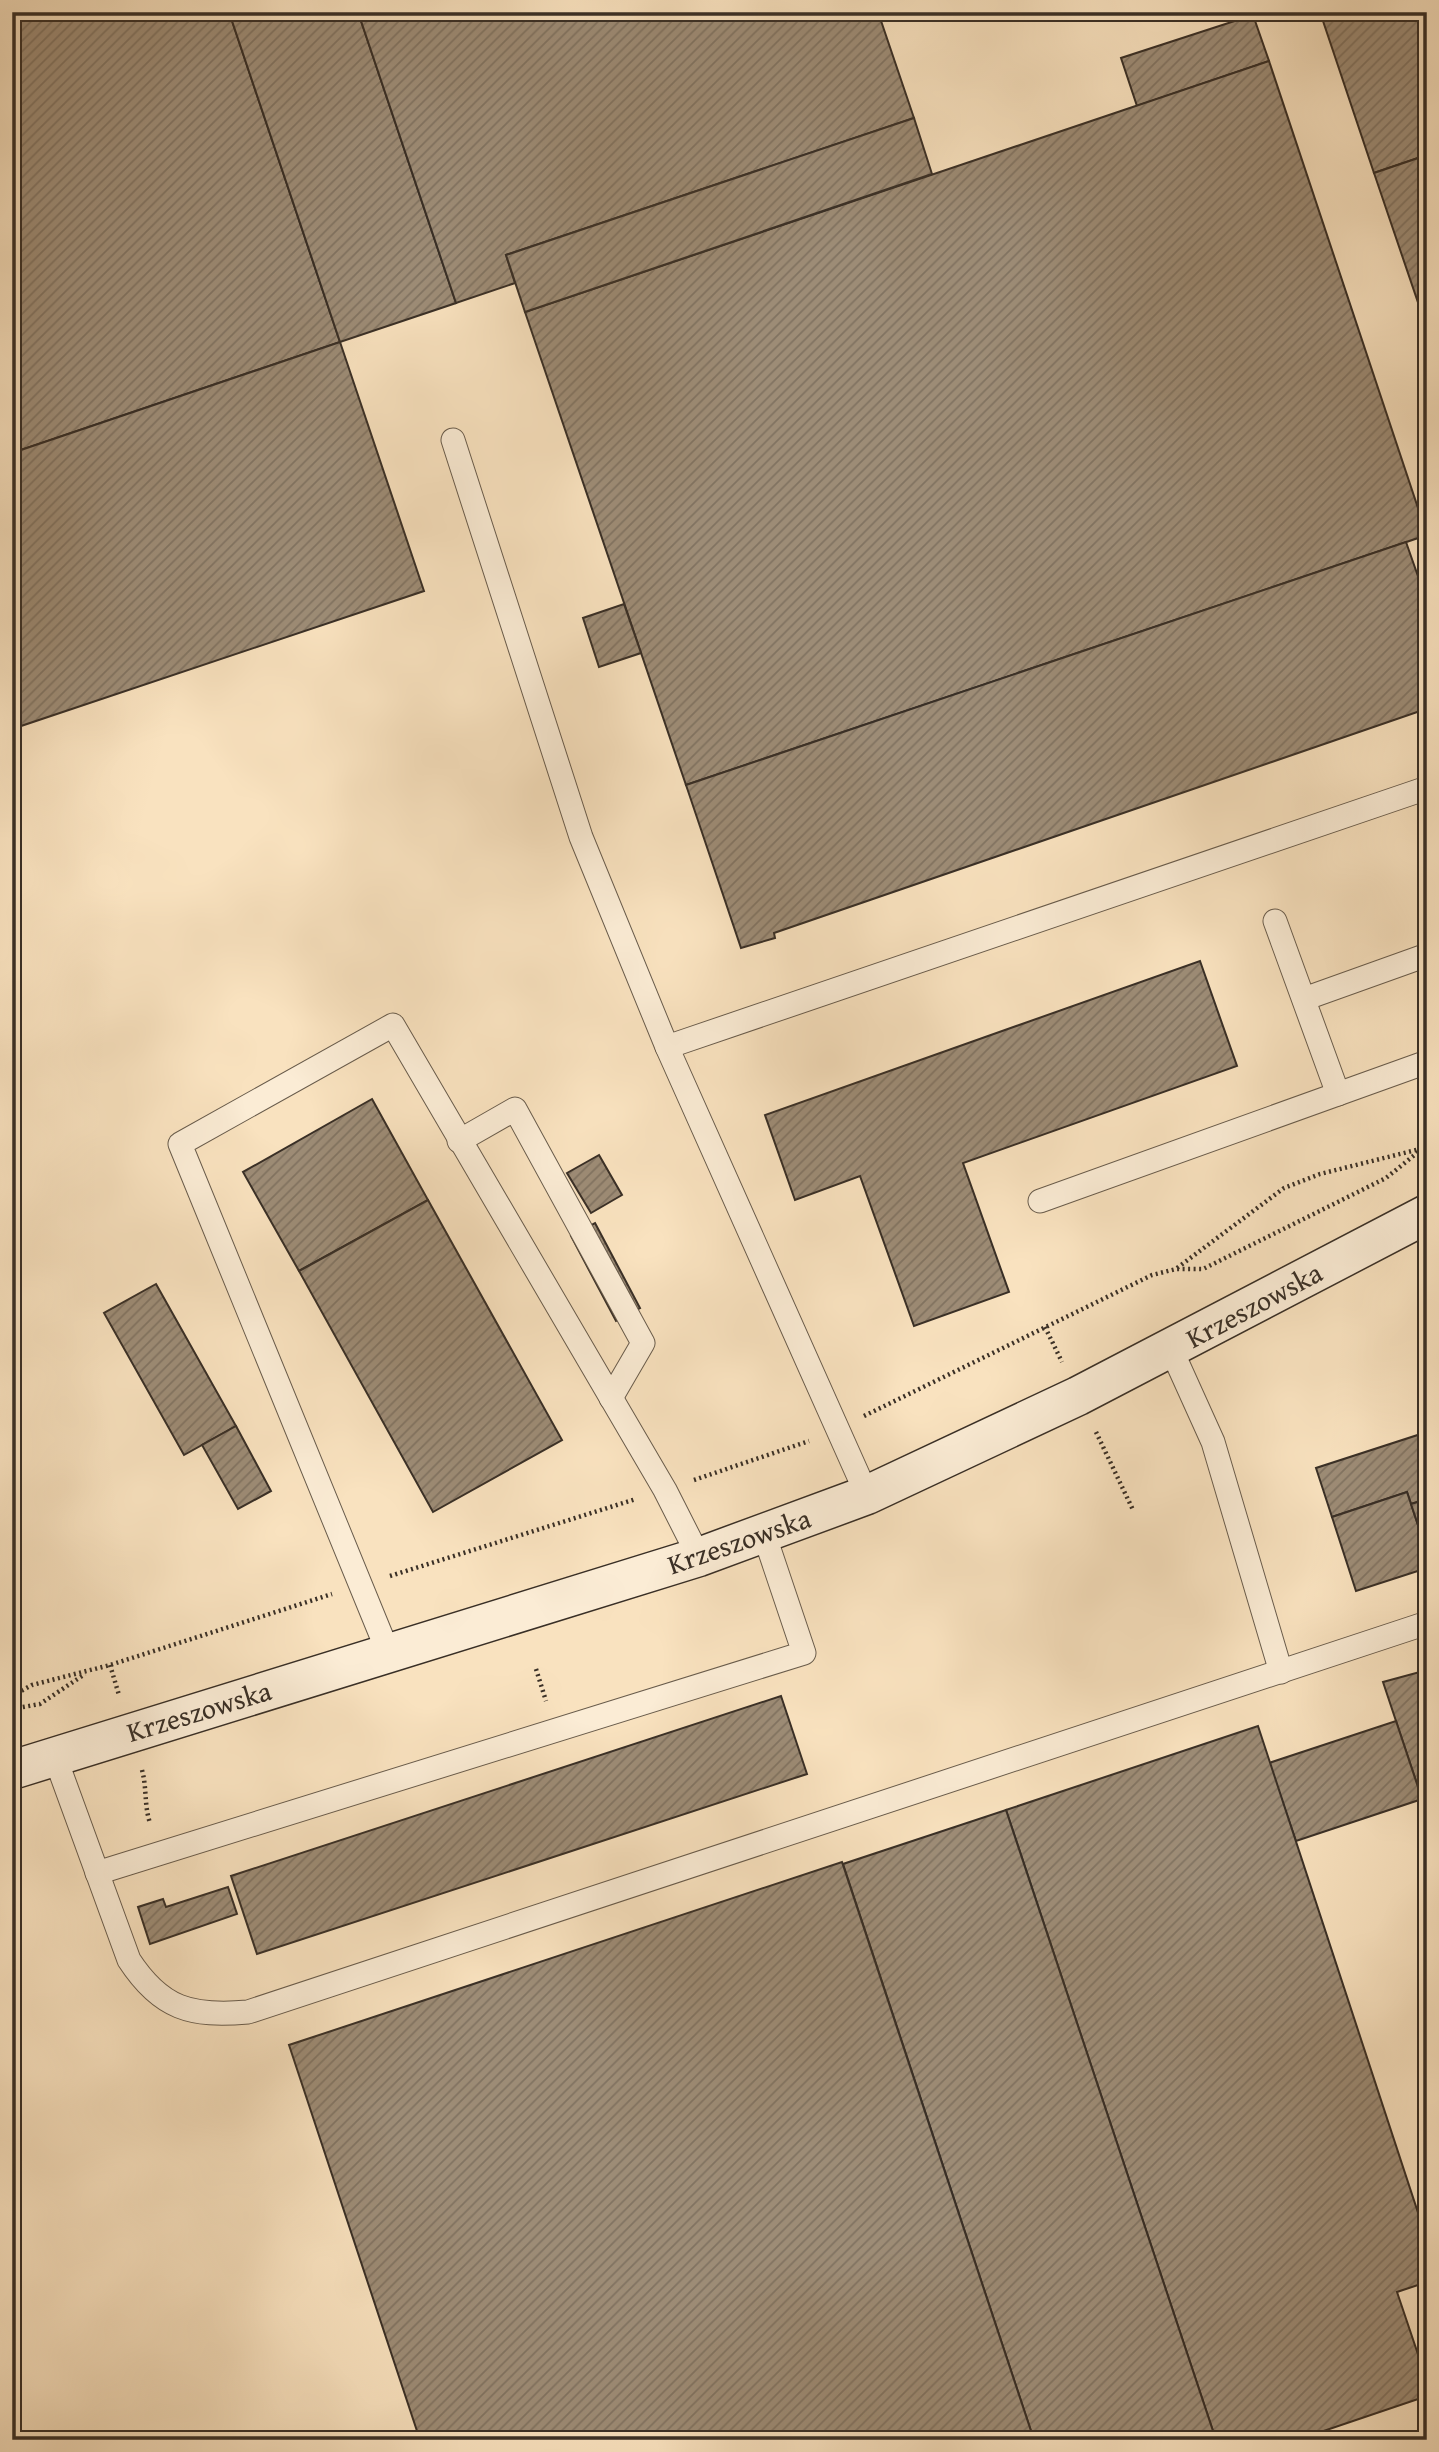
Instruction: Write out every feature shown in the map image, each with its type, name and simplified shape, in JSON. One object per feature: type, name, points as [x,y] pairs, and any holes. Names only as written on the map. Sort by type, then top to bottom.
[{"type":"main road","name":"Krzeszowska","points":[[12,1770],[699,1557],[867,1495],[987,1441],[1171,1349],[1427,1214]]},
{"type":"lane","points":[[453,440],[581,837],[667,1047],[867,1495]]},
{"type":"lane","points":[[667,1047],[1427,788]]},
{"type":"lane","points":[[1275,921],[1338,1094]]},
{"type":"lane","points":[[1304,999],[1427,955]]},
{"type":"lane","points":[[388,1652],[180,1144],[393,1025],[665,1490],[699,1557]]},
{"type":"lane","points":[[1040,1201],[1427,1062]]},
{"type":"lane","points":[[459,1141],[515,1109],[643,1343],[611,1398]]},
{"type":"lane","points":[[1171,1349],[1213,1442],[1282,1672]]},
{"type":"lane","points":[[97,1873],[804,1653],[764,1534]]},
{"type":"lane","points":[[55,1756],[129,1960],[143,1981],[162,1998],[187,2011],[215,2015],[248,2012],[1427,1623]]},
{"type":"path","points":[[861,1418],[1152,1275],[1176,1269],[1203,1269],[1386,1178],[1427,1145]]},
{"type":"path","points":[[1176,1269],[1284,1188],[1320,1174],[1421,1149]]},
{"type":"path","points":[[1045,1327],[1065,1369]]},
{"type":"path","points":[[1091,1423],[1133,1510]]},
{"type":"path","points":[[12,1696],[32,1685],[89,1671],[665,1490],[817,1439]]},
{"type":"path","points":[[12,1709],[40,1704],[89,1671]]},
{"type":"path","points":[[139,1760],[148,1790],[146,1810],[161,1853]]},
{"type":"building","points":[[12,12],[229,12],[340,342],[12,453]]},
{"type":"building","points":[[229,12],[358,12],[456,303],[340,342]]},
{"type":"building","points":[[358,12],[878,12],[914,118],[506,255],[515,283],[456,303]]},
{"type":"building","points":[[1320,12],[1418,12],[1427,37],[1427,155],[1374,173]]},
{"type":"building","points":[[1253,15],[1269,61],[1137,106],[1121,58]]},
{"type":"building","points":[[1269,61],[1427,535],[686,785],[525,312]]},
{"type":"building","points":[[914,118],[932,174],[525,312],[506,255]]},
{"type":"building","points":[[1427,155],[1427,329],[1374,173]]},
{"type":"building","points":[[340,342],[424,591],[12,729],[12,453]]},
{"type":"building","points":[[1406,542],[1427,602],[1427,717],[1423,710],[774,933],[775,938],[741,948],[686,785]]},
{"type":"building","points":[[624,604],[641,653],[599,667],[583,618]]},
{"type":"building","points":[[1200,961],[1237,1066],[963,1163],[1009,1292],[914,1326],[860,1176],[795,1200],[765,1115]]},
{"type":"building","points":[[372,1099],[428,1200],[299,1271],[243,1172]]},
{"type":"building","points":[[599,1155],[622,1195],[591,1213],[567,1173]]},
{"type":"building","points":[[428,1200],[562,1440],[433,1512],[299,1271]]},
{"type":"building","points":[[595,1223],[640,1308],[616,1321],[571,1236]]},
{"type":"building","points":[[156,1284],[236,1426],[184,1455],[104,1313]]},
{"type":"building","points":[[236,1426],[271,1491],[238,1509],[202,1445]]},
{"type":"building","points":[[1427,1432],[1427,1499],[1411,1504],[1407,1492],[1332,1517],[1316,1468]]},
{"type":"building","points":[[1407,1492],[1427,1552],[1427,1568],[1356,1591],[1332,1517]]},
{"type":"building","points":[[1427,1499],[1427,1552],[1411,1504]]},
{"type":"building","points":[[1427,1670],[1427,1814],[1383,1682]]},
{"type":"building","points":[[781,1696],[807,1774],[257,1954],[231,1876]]},
{"type":"building","points":[[1396,1721],[1422,1799],[1296,1841],[1269,1763]]},
{"type":"building","points":[[1258,1726],[1427,2240],[1427,2282],[1397,2292],[1427,2381],[1427,2396],[1297,2440],[1216,2440],[1006,1810]]},
{"type":"building","points":[[1006,1810],[1216,2440],[1034,2440],[843,1864]]},
{"type":"building","points":[[842,1862],[1034,2440],[420,2440],[289,2045]]},
{"type":"building","points":[[228,1887],[237,1914],[150,1944],[138,1907],[163,1899],[166,1907]]}]
